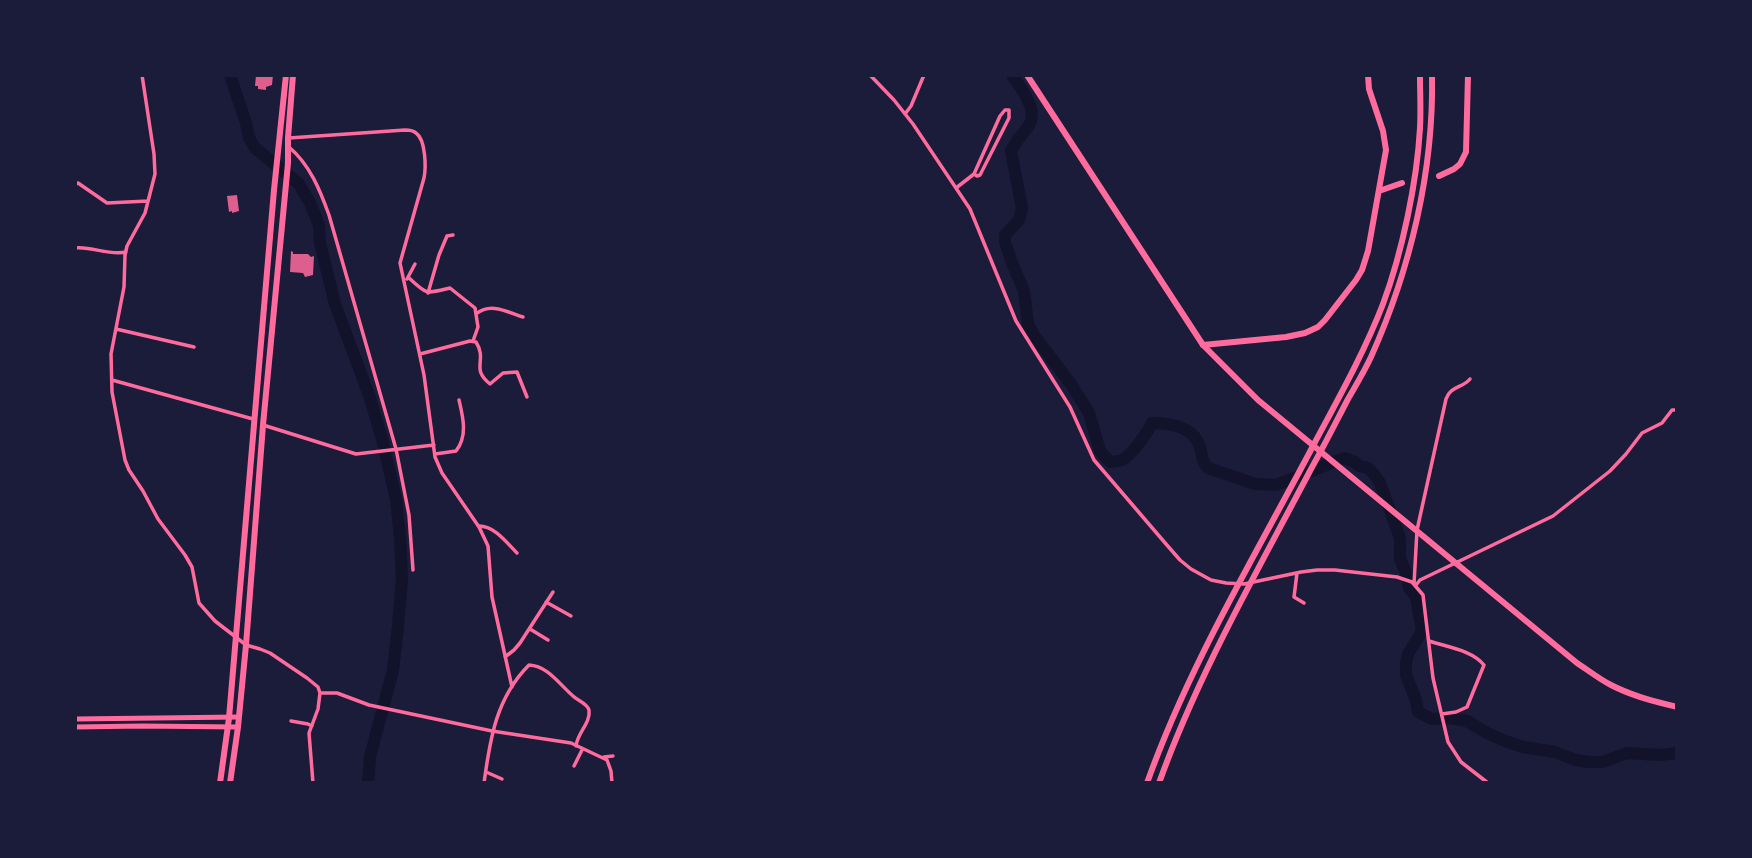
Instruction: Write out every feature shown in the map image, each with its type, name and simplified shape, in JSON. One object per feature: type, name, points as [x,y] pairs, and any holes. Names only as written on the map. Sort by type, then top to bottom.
[{"type":"main road","points":[[220,783],[229,718],[286,75]]},
{"type":"main road","points":[[230,783],[246,645],[263,425],[288,163],[287,142],[293,75]]},
{"type":"main road","points":[[1027,75],[1203,345],[1258,400],[1577,663],[1626,692],[1677,706]]},
{"type":"main road","points":[[1203,345],[1306,333],[1318,327],[1356,280],[1368,251],[1385,161],[1386,142],[1369,89],[1368,75]]},
{"type":"main road","points":[[1147,783],[1164,737],[1214,633],[1362,355],[1383,302],[1398,254],[1414,176],[1420,130],[1420,75]]},
{"type":"main road","points":[[1439,176],[1460,164],[1466,152],[1468,75]]},
{"type":"main road","points":[[1159,783],[1174,741],[1223,638],[1370,358],[1392,304],[1408,254],[1423,190],[1431,131],[1432,76]]},
{"type":"main road","points":[[1379,191],[1402,183]]},
{"type":"main road","points":[[75,719],[238,718]]},
{"type":"main road","points":[[75,727],[238,727]]},
{"type":"street","points":[[142,75],[155,174],[140,224],[125,252],[124,287],[111,354],[111,380],[125,460],[158,519],[185,555],[191,567],[199,603],[215,621],[246,645],[270,653],[318,687],[318,709],[309,733],[313,783]]},
{"type":"street","points":[[870,75],[905,114],[970,209],[1016,321],[1070,407],[1094,460],[1173,552],[1185,565],[1202,576],[1226,583],[1244,584],[1297,573],[1335,570],[1396,577],[1415,584],[1423,595],[1433,678],[1448,742],[1461,762],[1488,783]]},
{"type":"street","points":[[905,114],[924,75]]},
{"type":"street","points":[[956,188],[974,174],[1000,116],[1005,110],[1009,110],[1009,118],[981,175],[974,174]]},
{"type":"street","points":[[287,142],[405,130],[417,133],[422,143],[425,172],[400,260],[420,354],[435,454],[442,473],[486,539],[490,554],[492,597],[512,687]]},
{"type":"street","points":[[287,142],[316,181],[329,215],[396,449],[409,515],[413,570]]},
{"type":"street","points":[[75,184],[78,183],[107,203],[148,201]]},
{"type":"street","points":[[428,293],[447,236],[453,235]]},
{"type":"street","points":[[75,248],[125,252]]},
{"type":"street","points":[[405,284],[415,264]]},
{"type":"street","points":[[408,277],[428,293],[450,288],[474,308],[478,327],[473,341]]},
{"type":"street","points":[[476,313],[490,307],[523,317]]},
{"type":"street","points":[[116,329],[194,347]]},
{"type":"street","points":[[420,354],[473,341],[478,344],[481,356],[479,373],[488,384],[492,384],[503,373],[517,372],[527,397]]},
{"type":"street","points":[[1415,584],[1417,530],[1448,393],[1470,379]]},
{"type":"street","points":[[111,380],[255,420]]},
{"type":"street","points":[[435,454],[456,451],[459,447],[464,428],[459,400]]},
{"type":"street","points":[[1415,584],[1553,516],[1610,471],[1642,433],[1662,424],[1672,410],[1677,410]]},
{"type":"street","points":[[263,425],[356,454],[434,445]]},
{"type":"street","points":[[478,526],[483,525],[493,531],[517,553]]},
{"type":"street","points":[[1297,573],[1294,597],[1304,603]]},
{"type":"street","points":[[505,657],[530,629],[553,592]]},
{"type":"street","points":[[546,602],[571,616]]},
{"type":"street","points":[[530,629],[548,640]]},
{"type":"street","points":[[1429,641],[1465,652],[1484,665],[1467,707],[1442,714]]},
{"type":"street","points":[[484,783],[496,717],[512,687],[526,668],[532,665],[553,676],[586,704],[589,716],[577,737],[576,746]]},
{"type":"street","points":[[320,693],[337,693],[369,705],[492,731],[571,743],[582,750],[604,757],[613,756]]},
{"type":"street","points":[[291,721],[312,726]]},
{"type":"street","points":[[574,766],[582,750]]},
{"type":"street","points":[[604,757],[610,764],[612,783]]},
{"type":"street","points":[[486,772],[502,779]]},
{"type":"building","points":[[256,75],[273,75],[272,85],[266,87],[266,90],[258,89],[258,86],[255,86]]},
{"type":"building","points":[[237,195],[239,211],[229,212],[227,196]]},
{"type":"building","points":[[291,251],[293,254],[314,256],[313,275],[305,277],[303,273],[290,272]]},
{"type":"waterway","points":[[230,75],[249,138],[255,148],[299,184],[319,225],[320,243],[335,304],[370,398],[396,499],[402,579],[398,626],[393,670],[370,757],[368,783]]},
{"type":"waterway","points":[[1012,75],[1028,100],[1032,114],[1028,127],[1011,151],[1022,208],[1019,220],[1005,235],[1005,242],[1024,291],[1028,324],[1089,413],[1100,451],[1110,462],[1122,460],[1130,454],[1152,423],[1174,425],[1187,431],[1197,440],[1208,468],[1255,484],[1276,485],[1344,458],[1368,468],[1380,483],[1400,538],[1400,559],[1409,588],[1416,597],[1422,631],[1408,654],[1406,675],[1418,712],[1432,719],[1467,721],[1505,741],[1588,762],[1603,762],[1627,753],[1677,753]]}]
